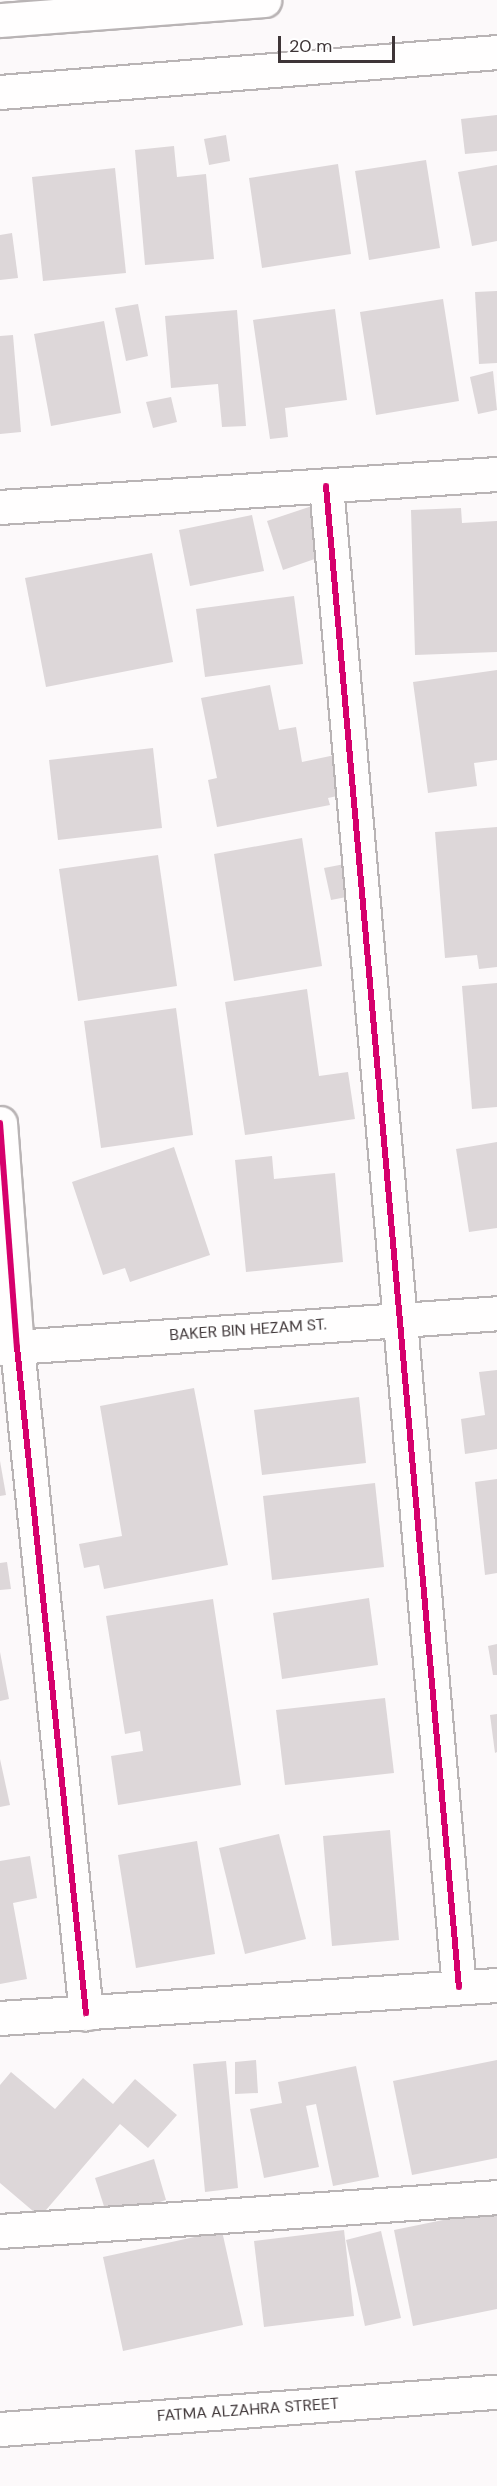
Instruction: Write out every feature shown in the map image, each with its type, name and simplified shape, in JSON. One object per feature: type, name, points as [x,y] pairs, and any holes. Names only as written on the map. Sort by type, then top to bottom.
[{"type":"street","points":[[0,20],[264,0]]},
{"type":"street","points":[[0,92],[497,52]]},
{"type":"street","points":[[0,507],[497,474]]},
{"type":"street","points":[[326,486],[459,1987]]},
{"type":"street","points":[[0,1123],[9,1348],[86,2013]]},
{"type":"street","name":"BAKER BIN HEZAM ST.","points":[[9,1348],[497,1313]]},
{"type":"street","points":[[0,2018],[497,1985]]},
{"type":"street","points":[[0,2231],[497,2197]]},
{"type":"street","name":"FATMA ALZAHRA STREET","points":[[0,2429],[497,2392]]},
{"type":"building","points":[[497,115],[497,151],[465,154],[461,119]]},
{"type":"building","points":[[226,135],[230,161],[209,165],[204,139]]},
{"type":"building","points":[[174,146],[177,177],[206,174],[214,259],[145,265],[135,150]]},
{"type":"building","points":[[426,160],[440,248],[369,260],[355,171]]},
{"type":"building","points":[[338,164],[351,254],[262,268],[249,178]]},
{"type":"building","points":[[497,165],[497,241],[472,246],[458,172]]},
{"type":"building","points":[[115,168],[126,273],[43,281],[32,177]]},
{"type":"building","points":[[12,233],[18,278],[0,280],[0,235]]},
{"type":"building","points":[[497,291],[497,363],[479,364],[475,292]]},
{"type":"building","points":[[443,299],[459,401],[376,415],[360,312]]},
{"type":"building","points":[[138,304],[148,356],[126,361],[115,308]]},
{"type":"building","points":[[335,309],[347,400],[285,408],[288,437],[270,439],[253,320]]},
{"type":"building","points":[[237,310],[246,426],[222,427],[218,384],[171,388],[165,316]]},
{"type":"building","points":[[104,321],[121,413],[51,426],[34,334]]},
{"type":"building","points":[[13,335],[21,432],[0,434],[0,336]]},
{"type":"building","points":[[493,371],[497,410],[478,414],[470,377]]},
{"type":"building","points":[[171,397],[177,422],[153,428],[146,402]]},
{"type":"building","points":[[312,506],[329,554],[283,570],[267,521]]},
{"type":"building","points":[[461,508],[462,523],[497,521],[497,652],[415,655],[411,510]]},
{"type":"building","points":[[252,515],[264,571],[190,586],[179,530]]},
{"type":"building","points":[[152,553],[173,662],[46,687],[25,578]]},
{"type":"building","points":[[294,596],[303,664],[205,677],[196,609]]},
{"type":"building","points":[[497,670],[497,760],[474,763],[477,786],[428,793],[413,682]]},
{"type":"building","points":[[270,685],[279,730],[296,727],[302,762],[335,755],[342,795],[328,798],[330,805],[217,827],[208,780],[217,778],[201,698]]},
{"type":"building","points":[[153,748],[162,828],[58,840],[49,760]]},
{"type":"building","points":[[497,827],[497,967],[479,969],[477,955],[445,958],[435,832]]},
{"type":"building","points":[[302,838],[322,966],[234,981],[214,854]]},
{"type":"building","points":[[158,855],[177,986],[78,1001],[59,869]]},
{"type":"building","points":[[355,862],[362,894],[331,900],[324,868]]},
{"type":"building","points":[[497,983],[497,1107],[472,1109],[462,986]]},
{"type":"building","points":[[307,989],[319,1076],[348,1072],[355,1119],[245,1135],[225,1002]]},
{"type":"building","points":[[176,1008],[193,1135],[101,1148],[84,1021]]},
{"type":"building","points":[[497,1142],[497,1228],[469,1232],[456,1149]]},
{"type":"building","points":[[174,1147],[210,1255],[130,1282],[125,1268],[103,1275],[72,1182]]},
{"type":"building","points":[[272,1156],[274,1179],[335,1173],[343,1262],[246,1272],[235,1160]]},
{"type":"building","points":[[497,1370],[497,1449],[465,1454],[461,1419],[485,1415],[479,1372]]},
{"type":"building","points":[[194,1388],[228,1565],[104,1589],[99,1565],[84,1568],[79,1544],[122,1536],[100,1406]]},
{"type":"building","points":[[359,1397],[366,1463],[262,1475],[254,1410]]},
{"type":"building","points":[[0,1461],[6,1495],[0,1496]]},
{"type":"building","points":[[497,1479],[497,1573],[485,1575],[475,1482]]},
{"type":"building","points":[[375,1483],[384,1567],[272,1580],[263,1496]]},
{"type":"building","points":[[7,1562],[11,1589],[0,1590],[0,1563]]},
{"type":"building","points":[[369,1598],[378,1665],[282,1679],[273,1613]]},
{"type":"building","points":[[213,1599],[241,1785],[118,1805],[111,1756],[143,1751],[140,1731],[125,1734],[106,1616]]},
{"type":"building","points":[[497,1644],[497,1675],[493,1675],[488,1646]]},
{"type":"building","points":[[0,1652],[9,1699],[0,1701]]},
{"type":"building","points":[[385,1698],[394,1773],[285,1785],[276,1710]]},
{"type":"building","points":[[497,1714],[497,1752],[495,1753],[490,1715]]},
{"type":"building","points":[[0,1759],[10,1805],[0,1807]]},
{"type":"building","points":[[390,1830],[399,1940],[332,1946],[323,1836]]},
{"type":"building","points":[[279,1834],[306,1939],[245,1954],[219,1848]]},
{"type":"building","points":[[197,1841],[215,1954],[136,1968],[118,1855]]},
{"type":"building","points":[[30,1856],[37,1898],[13,1903],[27,1979],[0,1984],[0,1861]]},
{"type":"building","points":[[256,2060],[258,2093],[235,2094],[235,2062]]},
{"type":"building","points":[[497,2060],[497,2158],[412,2175],[393,2081]]},
{"type":"building","points":[[226,2061],[238,2188],[205,2192],[193,2064]]},
{"type":"building","points":[[356,2066],[379,2177],[333,2186],[316,2104],[306,2106],[319,2167],[264,2178],[250,2109],[282,2103],[278,2082]]},
{"type":"building","points":[[11,2072],[55,2109],[83,2078],[113,2104],[135,2079],[177,2115],[148,2148],[120,2124],[40,2217],[0,2183],[0,2085]]},
{"type":"building","points":[[154,2159],[166,2200],[108,2219],[95,2178]]},
{"type":"building","points":[[497,2209],[497,2309],[413,2326],[394,2230]]},
{"type":"building","points":[[344,2230],[354,2316],[264,2327],[254,2241]]},
{"type":"building","points":[[222,2231],[243,2325],[123,2351],[103,2257]]},
{"type":"building","points":[[381,2231],[401,2318],[365,2326],[346,2240]]},
{"type":"cycle path","points":[[326,486],[459,1987]]},
{"type":"cycle path","points":[[0,1123],[17,1347],[86,2013]]}]
